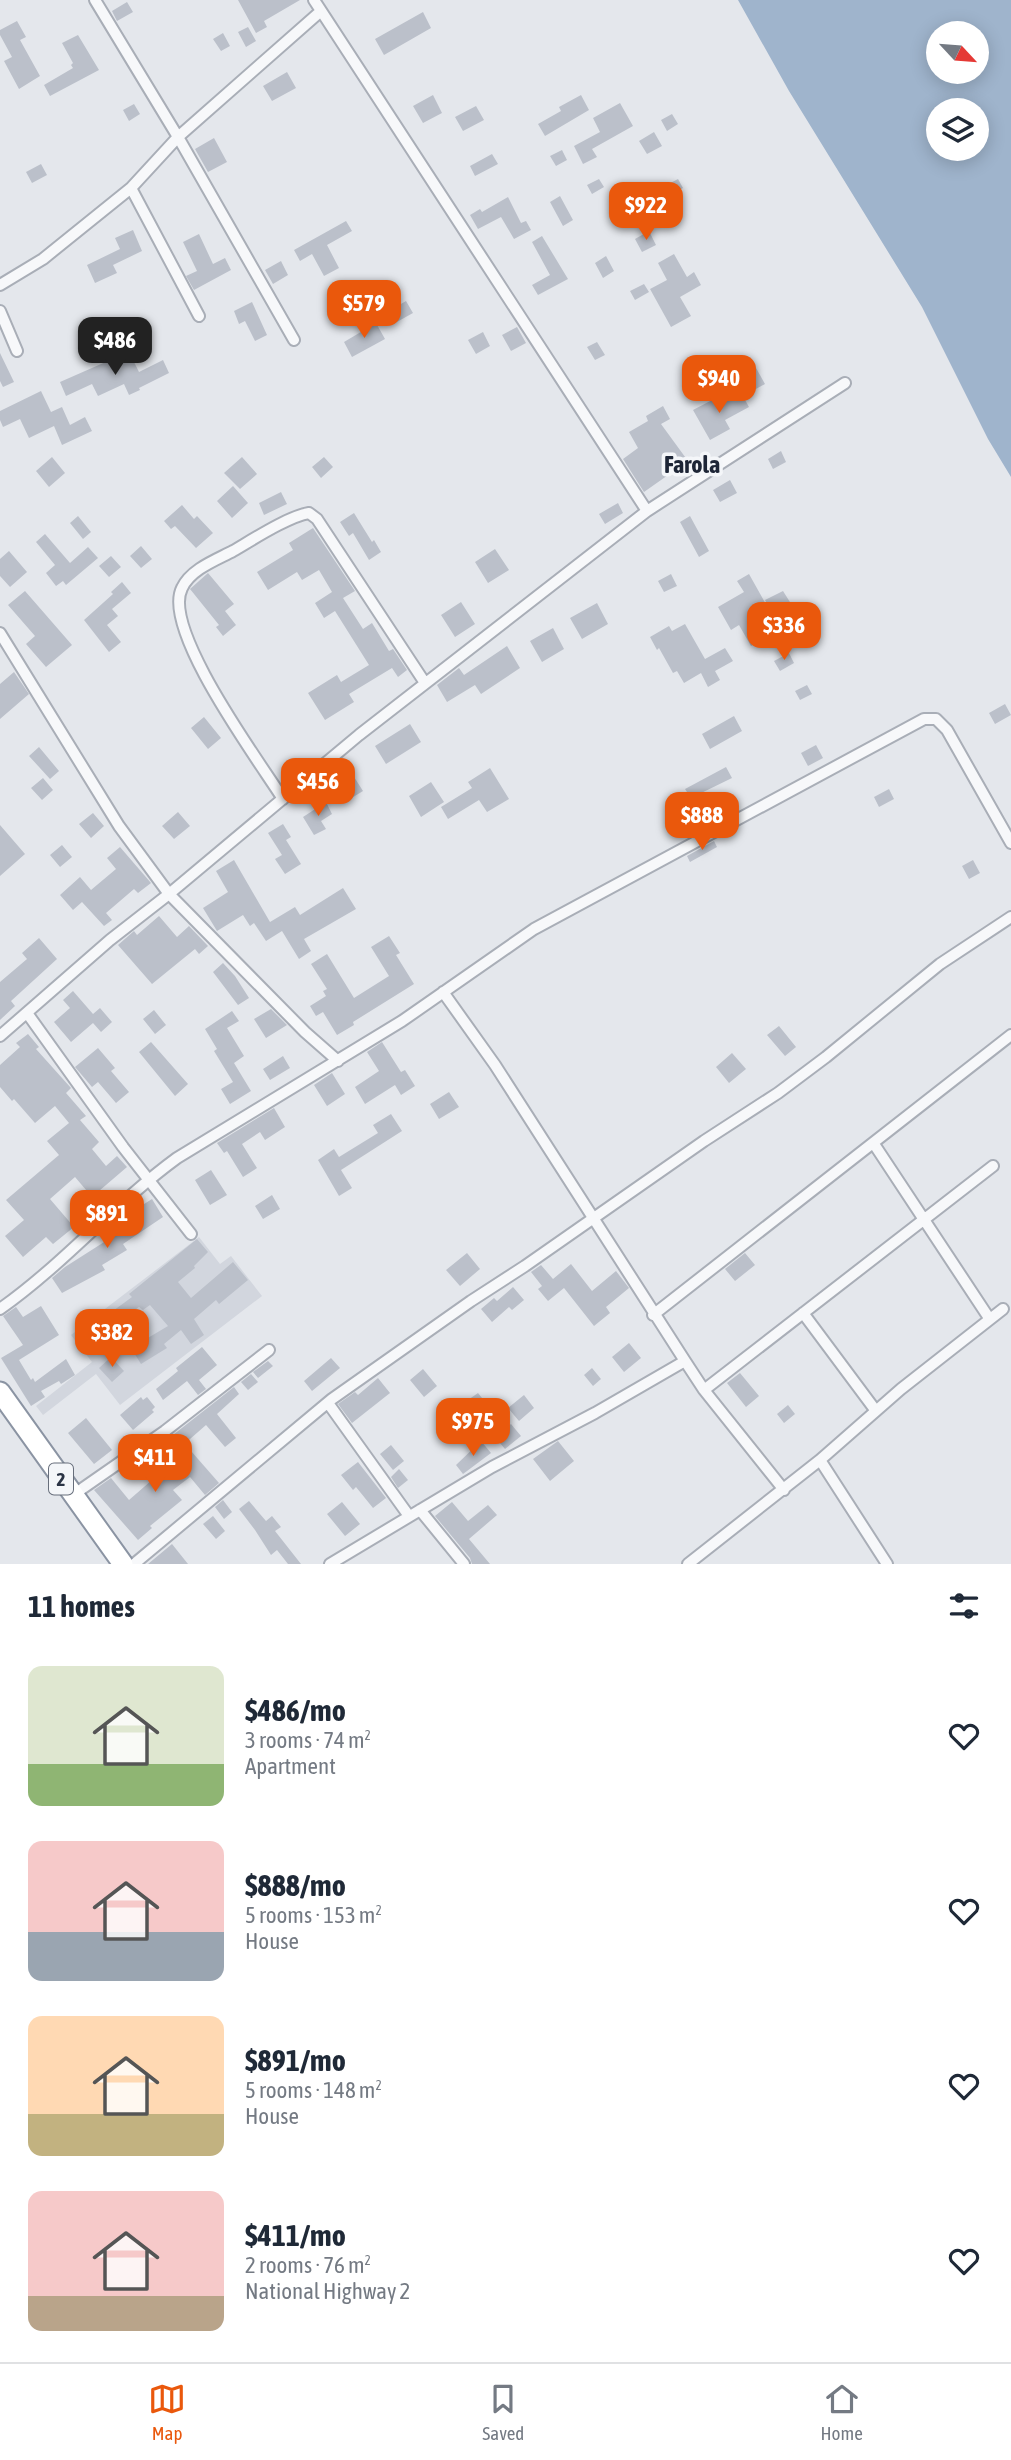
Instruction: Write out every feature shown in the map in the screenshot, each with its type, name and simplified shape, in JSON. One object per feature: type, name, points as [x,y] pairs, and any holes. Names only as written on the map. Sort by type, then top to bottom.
[{"type":"highway","name":"2","points":[[0,1392],[123,1564]]},
{"type":"street","points":[[94,0],[178,137],[294,340]]},
{"type":"street","points":[[314,0],[647,511]]},
{"type":"street","points":[[0,285],[43,259],[131,188],[178,137],[321,11]]},
{"type":"street","points":[[131,188],[199,316]]},
{"type":"street","points":[[0,310],[17,351]]},
{"type":"street","points":[[0,1036],[110,940],[425,683],[647,511],[845,383]]},
{"type":"street","points":[[283,799],[195,659],[182,624],[178,601],[181,589],[189,578],[258,537],[309,513],[317,519],[425,683]]},
{"type":"street","points":[[0,633],[100,796],[169,894],[304,1032],[338,1061]]},
{"type":"street","points":[[0,1309],[48,1273],[100,1222],[177,1158],[402,1021],[534,929],[923,719],[936,719],[947,730],[1011,844]]},
{"type":"street","points":[[134,1564],[328,1403],[471,1301],[778,1093],[940,964],[1011,917]]},
{"type":"street","points":[[443,992],[495,1065],[653,1315],[704,1390],[784,1490]]},
{"type":"street","points":[[27,1013],[148,1180],[191,1234]]},
{"type":"street","points":[[653,1315],[1011,1035]]},
{"type":"street","points":[[874,1144],[989,1318]]},
{"type":"street","points":[[704,1390],[993,1166]]},
{"type":"street","points":[[688,1564],[784,1490],[876,1411],[1003,1309]]},
{"type":"street","points":[[803,1313],[876,1411]]},
{"type":"street","points":[[73,1495],[165,1431],[269,1350]]},
{"type":"street","points":[[330,1564],[492,1467],[595,1413],[685,1361]]},
{"type":"street","points":[[328,1403],[409,1516]]},
{"type":"street","points":[[820,1460],[887,1564]]},
{"type":"street","points":[[420,1510],[464,1564]]},
{"type":"shaded area","points":[[199,1237],[220,1264],[231,1256],[262,1296],[120,1405],[96,1374],[43,1415],[36,1406],[92,1362],[71,1335]]},
{"type":"water","points":[[738,0],[1011,0],[1011,477],[988,439],[922,307],[789,91]]},
{"type":"building","points":[[238,0],[300,0],[264,21],[267,27],[256,33]]},
{"type":"building","points":[[127,2],[133,12],[117,21],[112,11]]},
{"type":"building","points":[[423,12],[431,28],[384,55],[375,39]]},
{"type":"building","points":[[17,21],[26,37],[20,40],[40,76],[19,89],[4,61],[12,57],[0,35],[0,30]]},
{"type":"building","points":[[248,27],[256,41],[246,47],[238,32]]},
{"type":"building","points":[[223,33],[230,46],[221,51],[213,39]]},
{"type":"building","points":[[78,35],[99,70],[50,96],[44,85],[73,68],[62,43]]},
{"type":"building","points":[[287,72],[296,88],[272,101],[263,86]]},
{"type":"building","points":[[433,95],[442,113],[423,123],[413,106]]},
{"type":"building","points":[[581,95],[589,110],[545,136],[538,124],[561,111],[559,107]]},
{"type":"building","points":[[620,103],[633,126],[592,149],[597,157],[583,164],[574,146],[600,132],[593,118]]},
{"type":"building","points":[[134,104],[140,114],[129,121],[123,110]]},
{"type":"building","points":[[476,106],[484,120],[463,131],[455,117]]},
{"type":"building","points":[[672,114],[678,124],[667,131],[661,120]]},
{"type":"building","points":[[654,132],[662,146],[647,154],[639,141]]},
{"type":"building","points":[[214,138],[227,162],[208,172],[195,149]]},
{"type":"building","points":[[562,150],[567,160],[556,166],[550,156]]},
{"type":"building","points":[[492,154],[498,164],[475,176],[470,166]]},
{"type":"building","points":[[41,164],[47,175],[32,183],[26,172]]},
{"type":"building","points":[[599,179],[604,187],[592,194],[587,185]]},
{"type":"building","points":[[678,179],[683,188],[669,196],[663,187]]},
{"type":"building","points":[[560,196],[573,220],[563,226],[550,202]]},
{"type":"building","points":[[508,197],[521,223],[526,221],[531,230],[514,239],[501,217],[478,229],[470,215],[480,209],[482,212]]},
{"type":"building","points":[[346,221],[352,231],[327,245],[339,268],[324,276],[312,254],[300,261],[294,250]]},
{"type":"building","points":[[133,230],[142,251],[113,265],[117,273],[95,283],[87,265],[120,249],[115,238]]},
{"type":"building","points":[[649,231],[656,245],[642,252],[635,239]]},
{"type":"building","points":[[199,234],[213,264],[225,258],[231,270],[194,290],[186,276],[197,271],[183,242]]},
{"type":"building","points":[[542,236],[568,279],[538,295],[532,285],[550,275],[532,242]]},
{"type":"building","points":[[674,254],[687,277],[694,272],[701,285],[680,297],[691,316],[671,327],[650,289],[667,280],[658,263]]},
{"type":"building","points":[[606,256],[614,271],[603,278],[595,263]]},
{"type":"building","points":[[281,261],[288,275],[273,284],[265,270]]},
{"type":"building","points":[[644,284],[649,292],[635,300],[630,291]]},
{"type":"building","points":[[406,301],[413,313],[395,323],[389,311]]},
{"type":"building","points":[[252,302],[267,335],[255,341],[245,321],[239,324],[234,311]]},
{"type":"building","points":[[376,323],[385,339],[352,357],[344,342]]},
{"type":"building","points":[[517,327],[526,343],[511,351],[502,335]]},
{"type":"building","points":[[483,332],[490,346],[476,354],[468,340]]},
{"type":"building","points":[[597,342],[605,355],[595,360],[587,347]]},
{"type":"building","points":[[0,353],[14,382],[3,387],[0,381]]},
{"type":"building","points":[[131,356],[139,372],[163,360],[169,373],[129,395],[124,384],[98,396],[92,384],[66,396],[60,382],[117,357],[120,362]]},
{"type":"building","points":[[751,359],[765,384],[745,395],[731,370]]},
{"type":"building","points":[[41,391],[51,412],[62,407],[70,425],[85,417],[92,431],[62,445],[54,426],[29,438],[20,419],[3,427],[0,411]]},
{"type":"building","points":[[741,393],[749,407],[725,420],[730,429],[710,440],[693,410],[714,399],[718,406]]},
{"type":"building","points":[[663,406],[670,419],[661,424],[688,461],[644,492],[623,459],[638,448],[629,432],[648,421],[646,416]]},
{"type":"building","points":[[781,451],[786,462],[773,469],[768,459]]},
{"type":"building","points":[[52,457],[65,473],[49,487],[36,471]]},
{"type":"building","points":[[242,457],[257,474],[240,489],[224,473]]},
{"type":"building","points":[[324,457],[333,467],[321,478],[312,467]]},
{"type":"building","points":[[730,480],[737,493],[720,502],[713,490]]},
{"type":"building","points":[[233,486],[248,503],[232,518],[217,501]]},
{"type":"building","points":[[281,492],[287,504],[264,515],[259,503]]},
{"type":"building","points":[[618,503],[623,513],[605,524],[599,514]]},
{"type":"building","points":[[182,505],[194,519],[197,516],[213,533],[196,548],[175,526],[171,529],[164,521]]},
{"type":"building","points":[[354,513],[381,552],[369,560],[353,533],[349,536],[340,522]]},
{"type":"building","points":[[78,516],[91,532],[83,539],[70,523]]},
{"type":"building","points":[[690,516],[709,551],[699,557],[680,522]]},
{"type":"building","points":[[313,528],[355,591],[343,598],[363,629],[372,623],[389,651],[393,649],[407,670],[398,677],[392,668],[349,694],[354,702],[325,720],[308,693],[337,675],[341,682],[369,665],[335,611],[324,618],[315,603],[332,592],[319,570],[302,580],[297,572],[268,590],[257,572],[293,550],[289,543]]},
{"type":"building","points":[[45,534],[70,563],[88,547],[98,558],[66,585],[63,581],[56,586],[46,573],[55,565],[36,542]]},
{"type":"building","points":[[141,546],[152,559],[141,568],[130,556]]},
{"type":"building","points":[[495,549],[509,570],[488,583],[475,562]]},
{"type":"building","points":[[9,551],[27,572],[10,587],[0,576],[0,559]]},
{"type":"building","points":[[111,556],[121,567],[109,577],[99,566]]},
{"type":"building","points":[[208,573],[234,604],[225,611],[236,625],[223,636],[216,627],[219,625],[190,589]]},
{"type":"building","points":[[671,574],[677,586],[664,592],[658,581]]},
{"type":"building","points":[[749,574],[768,608],[749,619],[761,641],[751,646],[739,625],[731,630],[718,607],[744,592],[737,581]]},
{"type":"building","points":[[122,582],[131,593],[112,609],[118,616],[107,625],[121,642],[109,652],[84,620],[113,594],[111,592]]},
{"type":"building","points":[[25,591],[72,645],[46,667],[26,644],[35,636],[8,605]]},
{"type":"building","points":[[783,591],[805,626],[793,632],[780,607],[772,612],[765,600]]},
{"type":"building","points":[[461,602],[475,624],[455,637],[441,615]]},
{"type":"building","points":[[597,603],[608,624],[582,639],[570,618]]},
{"type":"building","points":[[685,624],[705,659],[725,648],[733,661],[715,671],[720,680],[708,687],[701,673],[684,683],[677,671],[673,673],[650,637],[669,626],[672,631]]},
{"type":"building","points":[[553,628],[564,649],[542,662],[530,641]]},
{"type":"building","points":[[507,646],[520,668],[481,694],[475,685],[447,702],[437,685],[459,668],[464,675]]},
{"type":"building","points":[[789,653],[794,663],[780,671],[774,661]]},
{"type":"building","points":[[14,672],[29,694],[0,719],[0,684]]},
{"type":"building","points":[[807,685],[812,694],[800,700],[795,691]]},
{"type":"building","points":[[1005,704],[1011,715],[995,724],[989,713]]},
{"type":"building","points":[[734,716],[742,731],[710,749],[702,734]]},
{"type":"building","points":[[204,717],[221,738],[208,749],[191,728]]},
{"type":"building","points":[[410,724],[421,742],[386,764],[375,746]]},
{"type":"building","points":[[816,745],[823,758],[808,766],[801,753]]},
{"type":"building","points":[[39,747],[59,771],[50,779],[29,756]]},
{"type":"building","points":[[726,767],[732,778],[691,798],[685,789]]},
{"type":"building","points":[[490,768],[509,799],[487,812],[479,800],[448,819],[441,807],[472,788],[468,782]]},
{"type":"building","points":[[349,769],[363,791],[350,799],[343,788],[327,799],[316,781],[325,773],[330,781]]},
{"type":"building","points":[[43,778],[53,790],[42,800],[31,788]]},
{"type":"building","points":[[431,782],[444,802],[421,817],[409,796]]},
{"type":"building","points":[[889,789],[894,799],[879,807],[874,797]]},
{"type":"building","points":[[326,802],[332,814],[321,821],[326,829],[314,835],[303,817]]},
{"type":"building","points":[[178,812],[190,826],[174,839],[162,826]]},
{"type":"building","points":[[93,813],[104,826],[91,838],[79,824]]},
{"type":"building","points":[[283,824],[291,837],[286,840],[301,864],[285,874],[275,859],[282,855],[268,833]]},
{"type":"building","points":[[0,825],[25,854],[0,876]]},
{"type":"building","points":[[714,841],[717,847],[690,862],[687,856]]},
{"type":"building","points":[[62,845],[72,857],[60,867],[50,855]]},
{"type":"building","points":[[120,847],[151,883],[138,893],[134,889],[106,913],[112,920],[104,926],[82,902],[73,910],[60,895],[80,877],[91,890],[116,869],[107,858]]},
{"type":"building","points":[[234,860],[270,922],[295,907],[300,915],[343,888],[356,909],[304,939],[311,951],[299,959],[282,931],[266,941],[254,923],[250,926],[243,915],[217,931],[203,908],[228,892],[216,871]]},
{"type":"building","points":[[973,860],[980,873],[969,879],[962,866]]},
{"type":"building","points":[[159,916],[177,937],[189,926],[208,946],[199,954],[195,949],[152,984],[118,945],[134,931],[137,935]]},
{"type":"building","points":[[389,936],[400,953],[396,955],[414,984],[337,1035],[323,1012],[316,1016],[310,1006],[326,996],[323,991],[327,989],[311,964],[327,954],[354,998],[389,976],[371,947]]},
{"type":"building","points":[[39,938],[57,959],[11,1001],[15,1006],[0,1020],[0,982],[27,959],[22,953]]},
{"type":"building","points":[[223,963],[249,998],[238,1005],[213,972]]},
{"type":"building","points":[[73,991],[93,1014],[100,1008],[112,1022],[101,1032],[93,1023],[71,1042],[54,1022],[70,1008],[63,1000]]},
{"type":"building","points":[[271,1009],[287,1025],[266,1038],[254,1019]]},
{"type":"building","points":[[154,1010],[166,1025],[155,1034],[143,1019]]},
{"type":"building","points":[[232,1011],[239,1021],[227,1028],[244,1056],[234,1063],[251,1091],[230,1104],[221,1089],[233,1082],[214,1051],[217,1049],[205,1029]]},
{"type":"building","points":[[779,1026],[796,1047],[785,1056],[767,1035]]},
{"type":"building","points":[[28,1034],[39,1047],[36,1049],[71,1088],[66,1093],[86,1116],[80,1120],[99,1142],[92,1149],[106,1166],[117,1156],[127,1167],[92,1197],[75,1177],[50,1199],[74,1227],[53,1244],[46,1237],[23,1257],[5,1236],[24,1220],[6,1200],[59,1155],[47,1141],[69,1123],[55,1106],[35,1123],[0,1087],[0,1065],[20,1047],[16,1043]]},
{"type":"building","points":[[151,1042],[188,1084],[175,1096],[139,1052]]},
{"type":"building","points":[[382,1042],[401,1072],[405,1070],[415,1086],[401,1095],[395,1085],[365,1104],[355,1087],[379,1071],[367,1052]]},
{"type":"building","points":[[98,1048],[115,1068],[111,1071],[129,1092],[116,1103],[98,1082],[92,1087],[75,1067]]},
{"type":"building","points":[[732,1053],[746,1069],[729,1083],[716,1067]]},
{"type":"building","points":[[283,1056],[290,1068],[270,1080],[263,1069]]},
{"type":"building","points":[[332,1073],[345,1094],[327,1106],[314,1085]]},
{"type":"building","points":[[449,1092],[459,1107],[439,1119],[430,1104]]},
{"type":"building","points":[[274,1108],[285,1127],[265,1140],[260,1132],[242,1144],[257,1168],[243,1177],[227,1151],[224,1153],[217,1143]]},
{"type":"building","points":[[391,1114],[402,1131],[341,1170],[352,1188],[339,1196],[318,1160],[334,1149],[339,1157],[378,1133],[373,1125]]},
{"type":"building","points":[[211,1170],[227,1195],[210,1205],[195,1180]]},
{"type":"building","points":[[272,1195],[280,1209],[263,1219],[255,1206]]},
{"type":"building","points":[[152,1199],[163,1217],[123,1244],[127,1250],[102,1265],[105,1270],[62,1293],[52,1278],[123,1230],[121,1227],[137,1218],[133,1211]]},
{"type":"building","points":[[197,1239],[208,1252],[195,1268],[178,1282],[191,1298],[233,1262],[248,1280],[219,1304],[216,1300],[194,1319],[204,1335],[191,1344],[181,1330],[164,1344],[167,1348],[141,1364],[131,1348],[168,1326],[150,1305],[143,1310],[139,1307],[112,1327],[115,1331],[89,1350],[79,1336],[132,1297],[129,1294]]},
{"type":"building","points":[[467,1253],[480,1269],[460,1286],[446,1270]]},
{"type":"building","points":[[745,1253],[755,1265],[735,1281],[725,1269]]},
{"type":"building","points":[[571,1264],[592,1291],[616,1271],[629,1288],[606,1307],[610,1313],[594,1326],[564,1288],[548,1301],[538,1289],[542,1286],[531,1272],[541,1265],[553,1279]]},
{"type":"building","points":[[513,1287],[524,1300],[512,1310],[509,1307],[492,1322],[481,1309],[494,1298],[497,1301]]},
{"type":"building","points":[[41,1306],[59,1335],[19,1360],[35,1382],[66,1359],[75,1375],[61,1384],[59,1381],[41,1391],[45,1397],[31,1406],[1,1358],[23,1345],[3,1316],[16,1307],[23,1317]]},
{"type":"building","points":[[629,1343],[641,1358],[624,1372],[612,1357]]},
{"type":"building","points":[[202,1347],[217,1365],[199,1380],[206,1389],[198,1395],[187,1381],[163,1400],[156,1389]]},
{"type":"building","points":[[111,1357],[124,1371],[112,1382],[99,1368]]},
{"type":"building","points":[[331,1358],[340,1368],[312,1391],[304,1381]]},
{"type":"building","points":[[268,1361],[273,1366],[258,1378],[253,1372]]},
{"type":"building","points":[[592,1368],[601,1379],[593,1386],[584,1375]]},
{"type":"building","points":[[423,1369],[437,1386],[424,1397],[410,1380]]},
{"type":"building","points":[[740,1373],[759,1396],[746,1407],[727,1383]]},
{"type":"building","points":[[251,1374],[258,1382],[248,1390],[241,1382]]},
{"type":"building","points":[[378,1378],[390,1393],[352,1423],[338,1404],[355,1392],[358,1395]]},
{"type":"building","points":[[234,1387],[239,1394],[217,1414],[236,1438],[225,1447],[206,1425],[182,1446],[173,1435]]},
{"type":"building","points":[[478,1393],[486,1403],[473,1413],[465,1402]]},
{"type":"building","points":[[524,1395],[534,1408],[519,1421],[508,1408]]},
{"type":"building","points":[[141,1397],[143,1400],[147,1397],[155,1407],[152,1410],[154,1412],[133,1430],[120,1415]]},
{"type":"building","points":[[788,1405],[795,1414],[784,1423],[777,1414]]},
{"type":"building","points":[[86,1418],[112,1450],[94,1464],[68,1433]]},
{"type":"building","points":[[511,1424],[521,1436],[505,1449],[495,1437]]},
{"type":"building","points":[[481,1441],[491,1453],[463,1474],[456,1465]]},
{"type":"building","points":[[558,1441],[574,1461],[550,1481],[533,1459]]},
{"type":"building","points":[[391,1445],[404,1461],[393,1470],[380,1454]]},
{"type":"building","points":[[191,1451],[219,1483],[205,1495],[190,1477],[173,1490],[182,1500],[150,1526],[152,1528],[138,1540],[94,1490],[111,1478],[129,1500],[152,1480],[143,1469],[153,1461],[164,1474]]},
{"type":"building","points":[[358,1462],[386,1498],[373,1508],[356,1487],[353,1490],[341,1475]]},
{"type":"building","points":[[399,1469],[408,1480],[398,1488],[391,1477]]},
{"type":"building","points":[[223,1500],[232,1512],[224,1519],[215,1507]]},
{"type":"building","points":[[249,1501],[266,1521],[272,1516],[281,1527],[275,1531],[301,1564],[288,1564],[277,1550],[271,1555],[239,1509]]},
{"type":"building","points":[[342,1502],[360,1524],[345,1536],[327,1514]]},
{"type":"building","points":[[452,1502],[468,1521],[488,1505],[497,1515],[469,1539],[490,1564],[472,1564],[435,1516]]},
{"type":"building","points":[[213,1516],[225,1531],[216,1539],[203,1524]]},
{"type":"building","points":[[172,1544],[188,1564],[148,1564]]},
{"type":"district","name":"Farola","points":[[692,465]]}]
